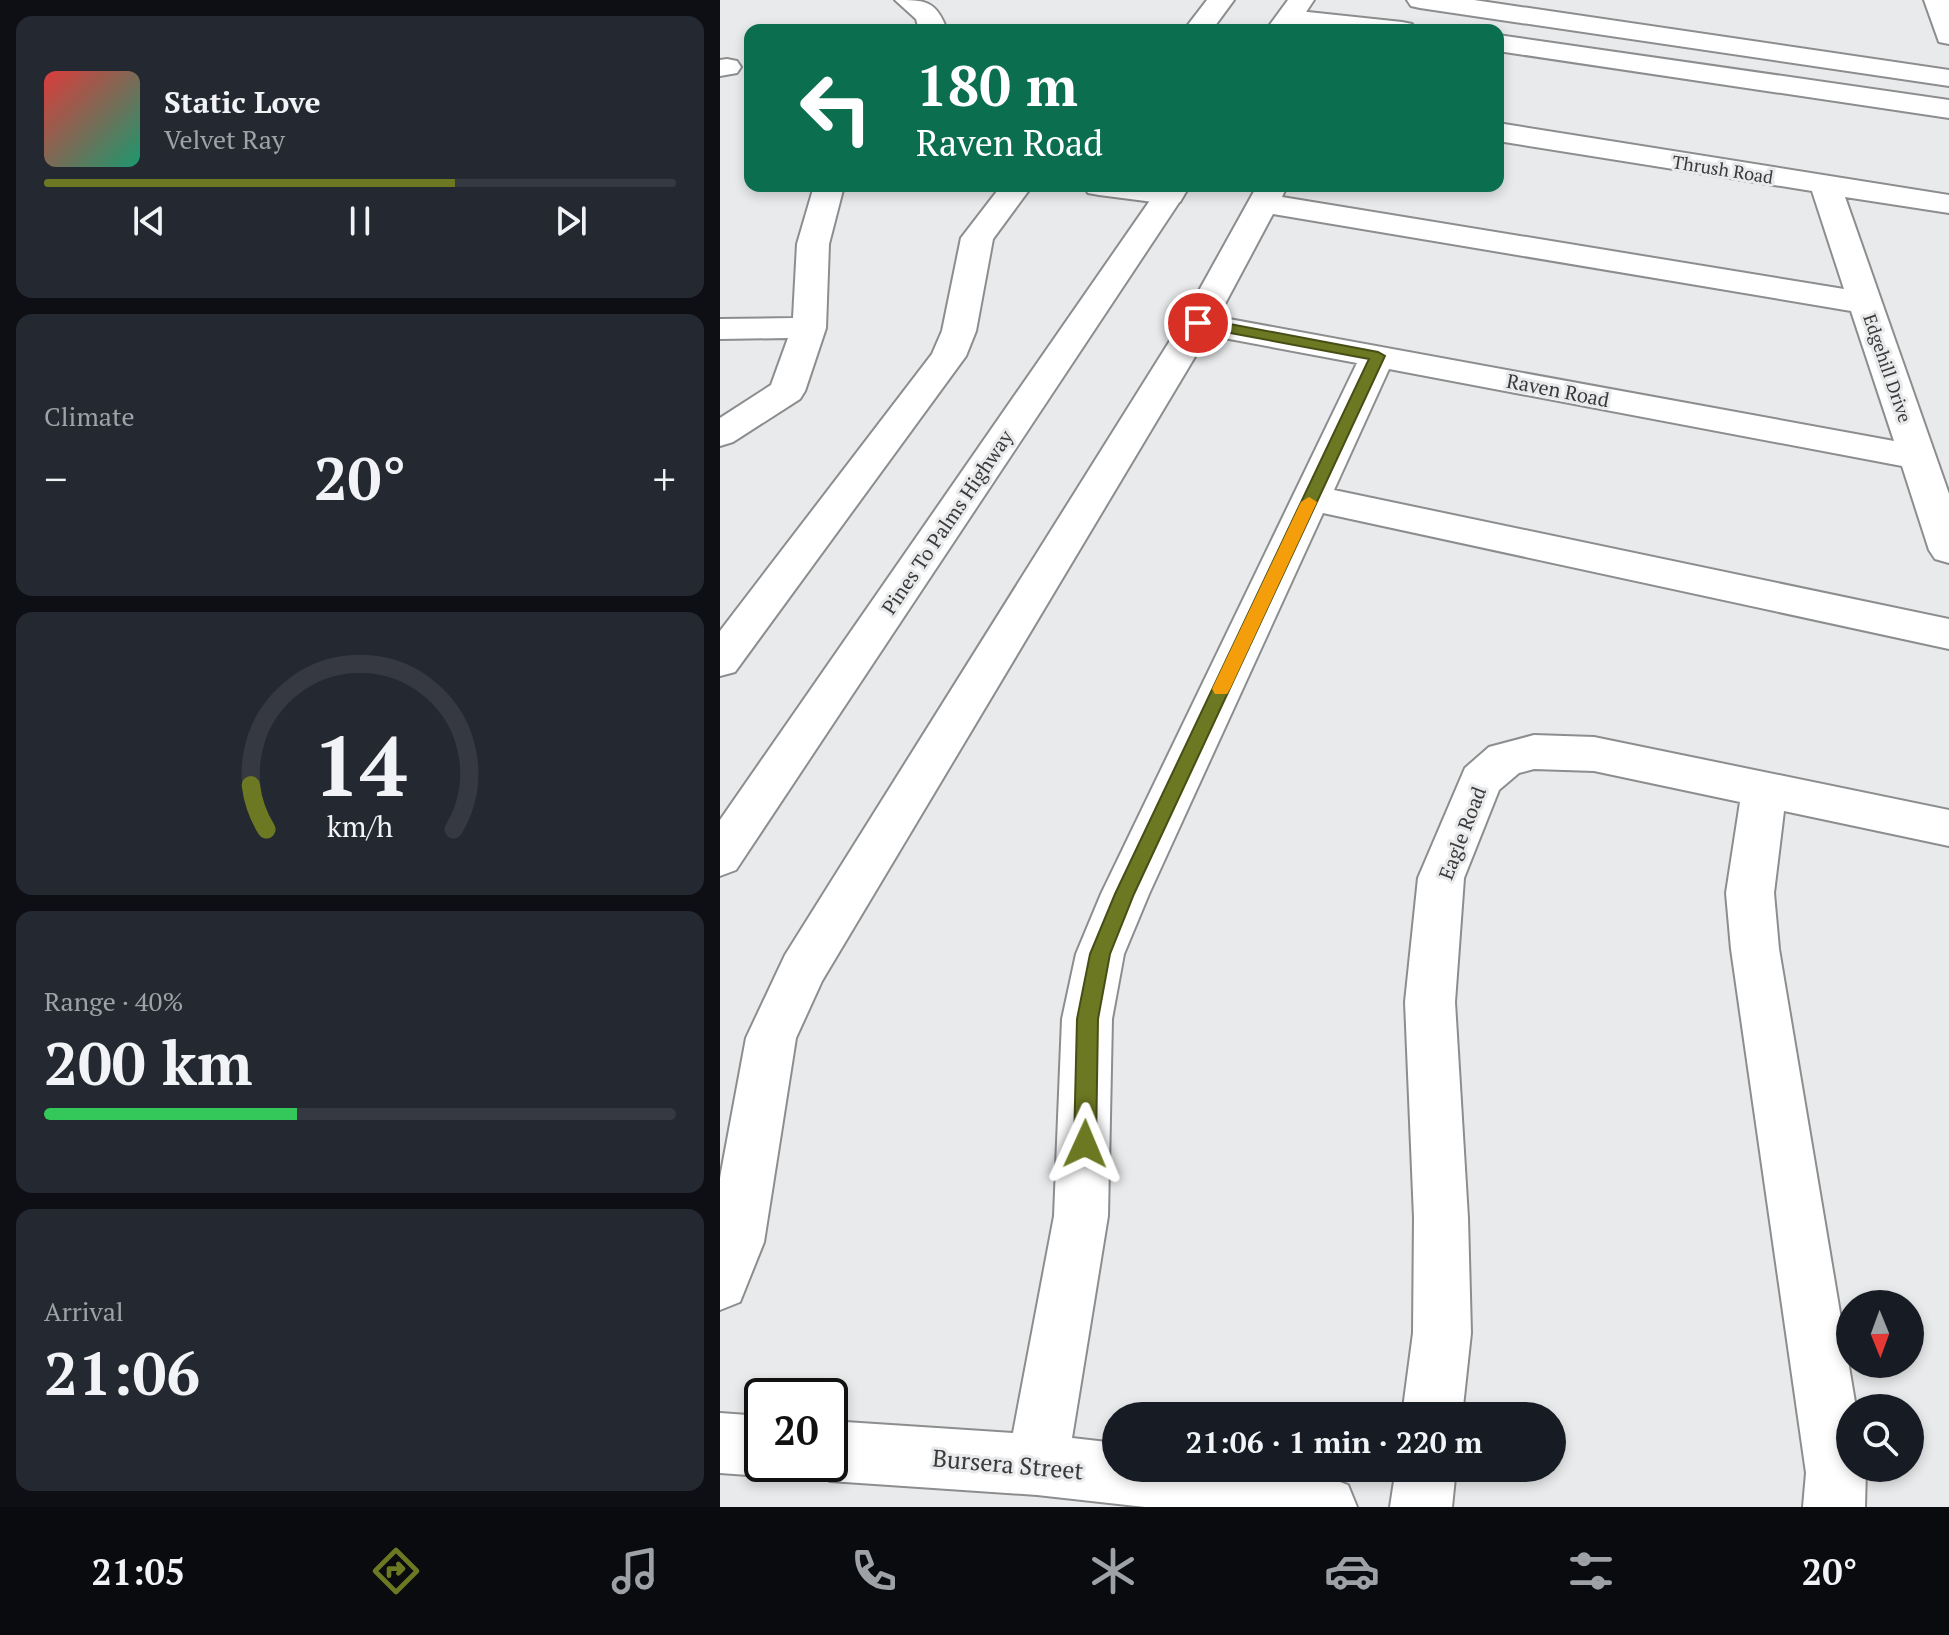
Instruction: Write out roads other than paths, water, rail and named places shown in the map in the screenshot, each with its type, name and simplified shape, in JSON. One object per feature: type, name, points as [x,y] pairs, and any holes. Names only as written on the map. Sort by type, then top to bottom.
[{"type":"street","points":[[908,0],[928,15],[931,24]]},
{"type":"street","points":[[1203,24],[1221,0]]},
{"type":"street","points":[[1420,0],[1949,78]]},
{"type":"street","points":[[1937,0],[1949,36]]},
{"type":"street","points":[[1290,16],[1354,24]]},
{"type":"street","points":[[1504,44],[1949,109]]},
{"type":"street","name":"Thrush Road","points":[[1504,133],[1949,204]]},
{"type":"street","name":"Edgehill Drive","points":[[1826,186],[1949,550]]},
{"type":"street","points":[[720,434],[787,391],[809,328],[813,244],[827,192]]},
{"type":"street","points":[[720,661],[949,356],[959,331],[977,238],[1012,192]]},
{"type":"street","name":"Pines To Palms Highway","points":[[720,857],[1171,192]]},
{"type":"street","points":[[720,1282],[736,1242],[771,1038],[802,970],[1198,323],[1268,194],[1866,303]]},
{"type":"street","name":"Raven Road","points":[[1198,323],[1918,457]]},
{"type":"street","points":[[720,329],[809,328]]},
{"type":"street","points":[[1037,1465],[1081,1216],[1087,1019],[1100,954],[1125,894],[1378,356]]},
{"type":"street","points":[[1311,498],[1949,634]]},
{"type":"street","name":"Eagle Road","points":[[1434,1402],[1442,1333],[1441,1218],[1430,1002],[1441,878],[1481,780],[1505,759],[1534,752],[1594,754],[1949,828]]},
{"type":"street","points":[[1764,790],[1750,893],[1753,935],[1836,1473],[1834,1507]]},
{"type":"street","points":[[720,1443],[744,1445]]},
{"type":"street","name":"Bursera Street","points":[[848,1452],[1037,1465],[1281,1491],[1326,1507]]},
{"type":"street","points":[[1421,1507],[1424,1482]]}]
